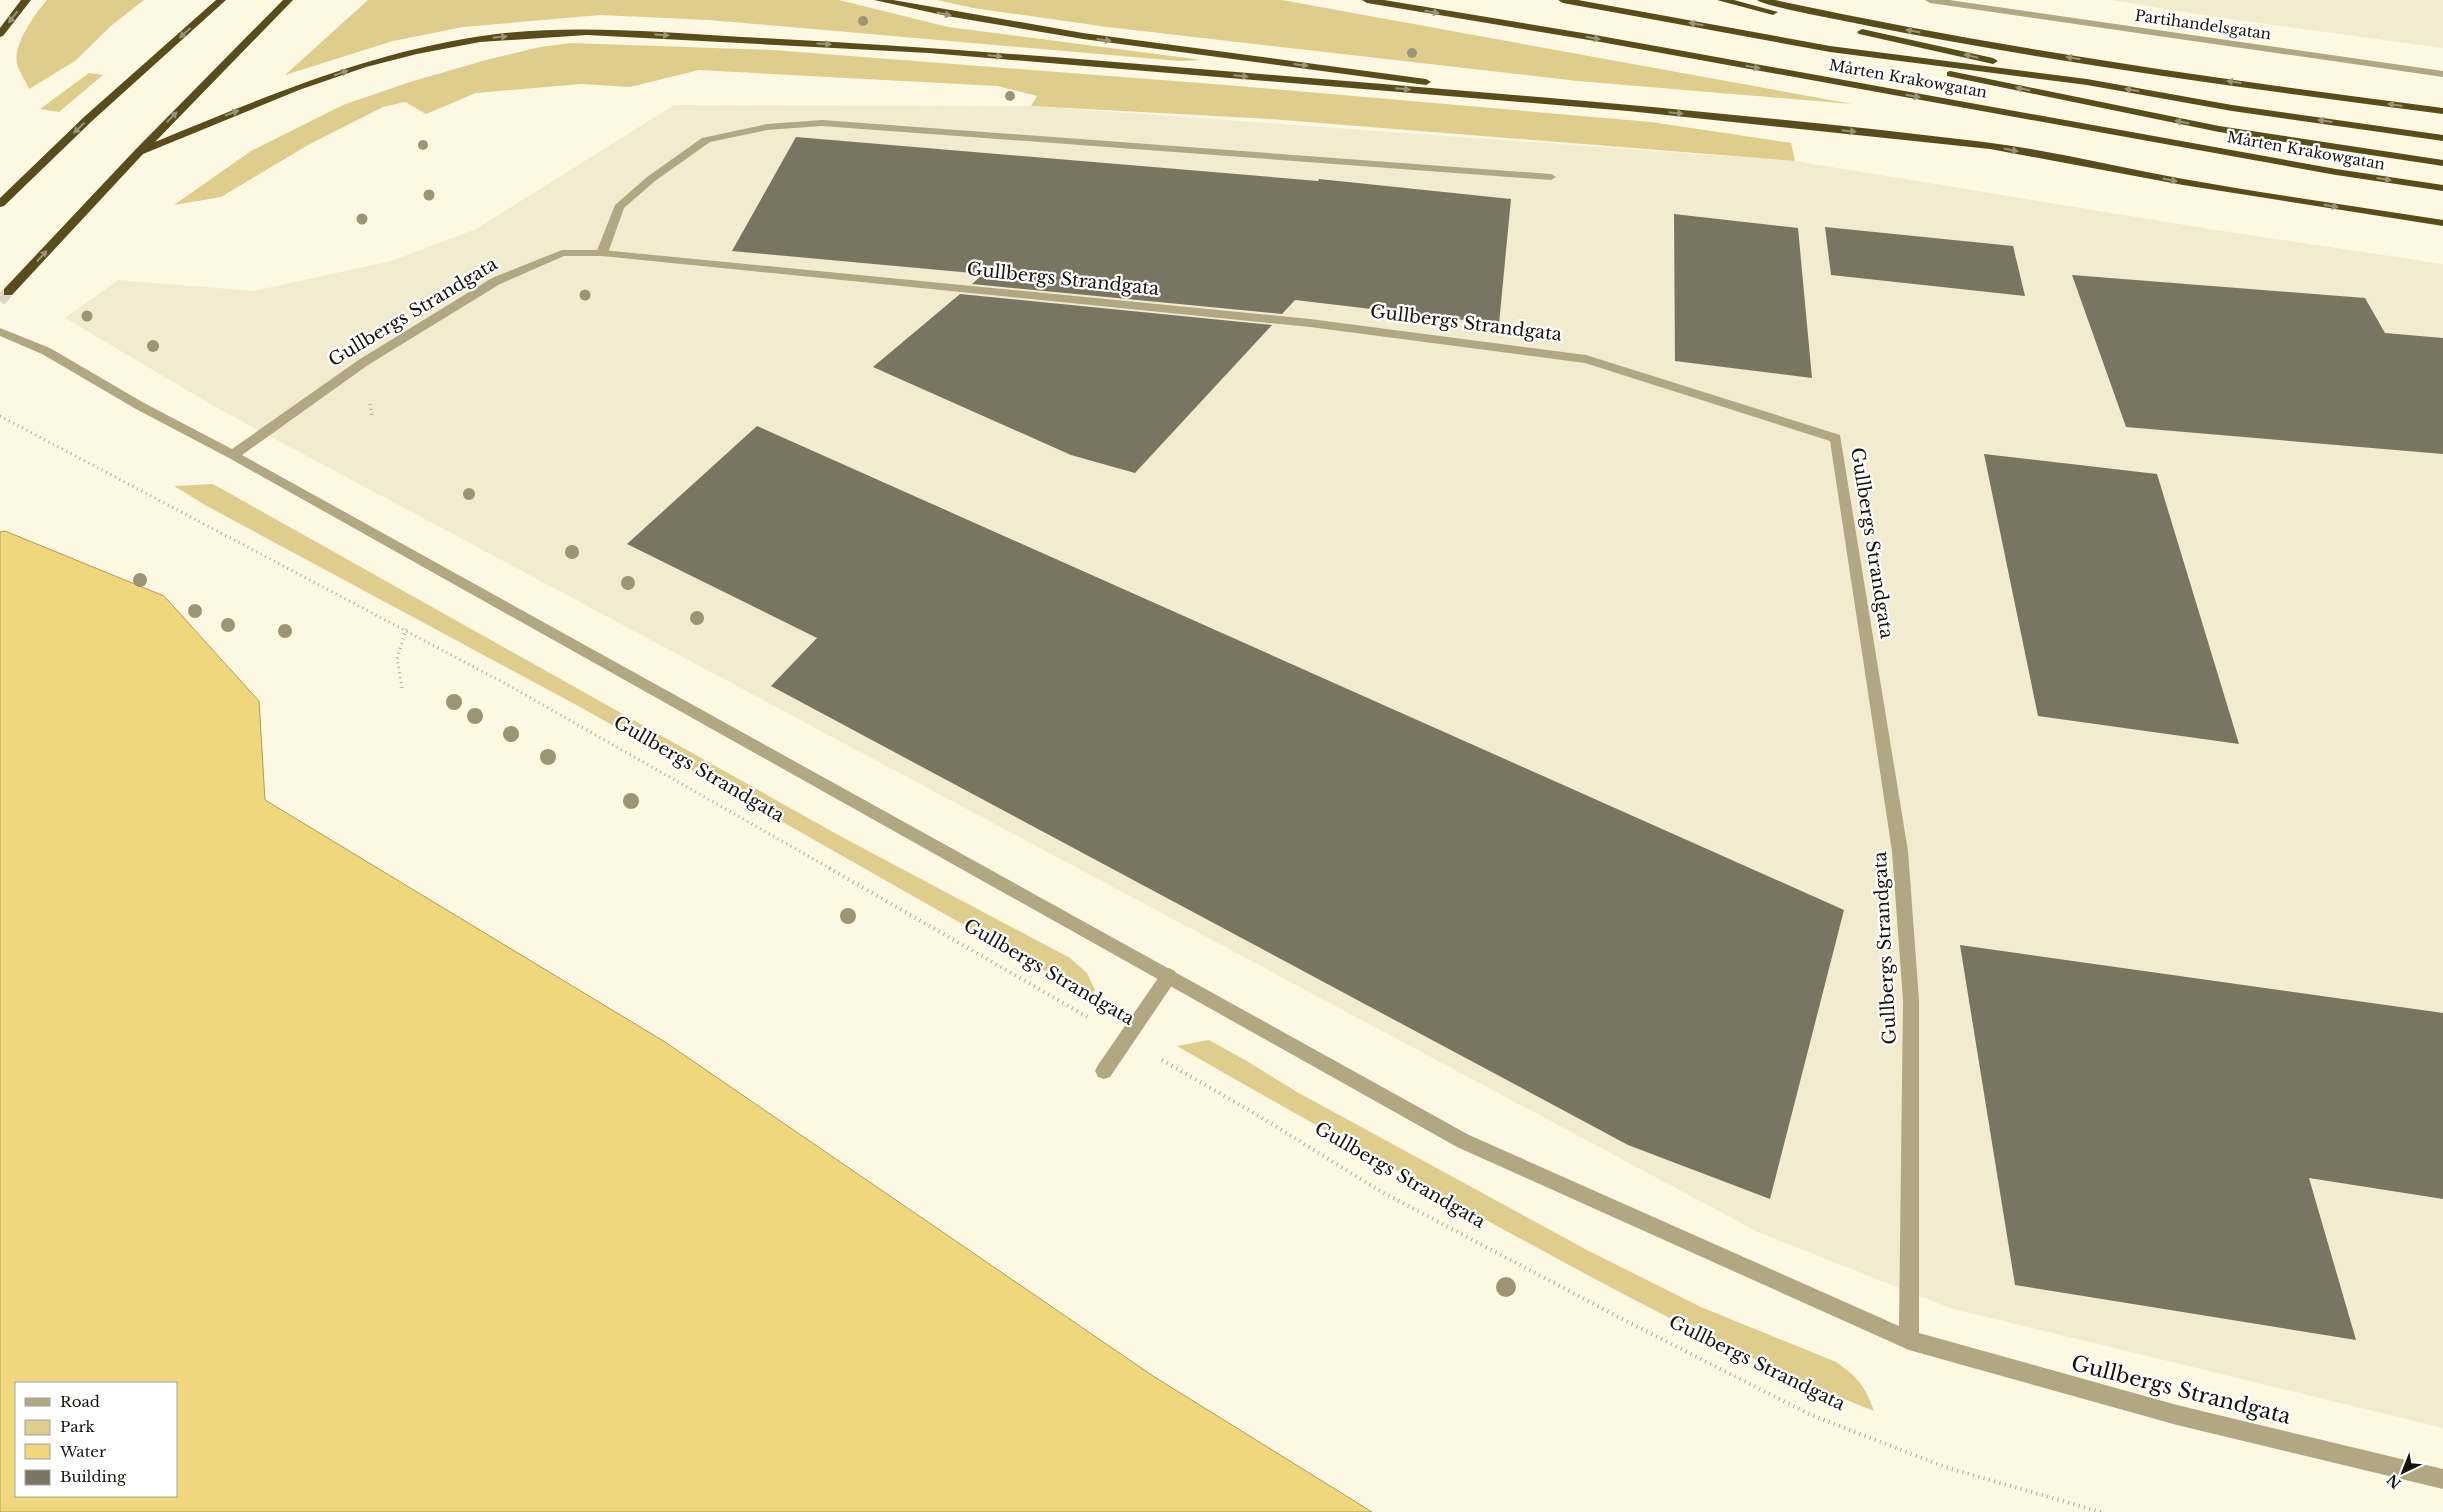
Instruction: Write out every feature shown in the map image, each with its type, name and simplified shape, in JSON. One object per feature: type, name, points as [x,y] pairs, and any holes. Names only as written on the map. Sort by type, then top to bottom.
[{"type":"highway","points":[[0,34],[26,0]]},
{"type":"highway","points":[[0,204],[88,119],[221,0]]},
{"type":"highway","points":[[8,292],[138,152],[288,0]]},
{"type":"highway","points":[[879,0],[968,19],[1096,39],[1628,108]]},
{"type":"highway","name":"Mårten Krakowgatan","points":[[1367,0],[1596,38],[2336,172],[2443,188]]},
{"type":"highway","name":"Mårten Krakowgatan","points":[[1563,0],[1830,49],[2087,82],[2232,108],[2443,138]]},
{"type":"highway","points":[[1722,0],[2087,82]]},
{"type":"highway","points":[[1762,0],[1824,15],[1947,38],[2139,69],[2443,111]]},
{"type":"highway","points":[[138,152],[295,88],[397,56],[480,40],[587,32],[929,50],[1628,108],[1990,146],[2183,182],[2443,223]]},
{"type":"highway","points":[[1830,49],[2219,129],[2443,163]]},
{"type":"street","name":"Partihandelsgatan","points":[[1930,0],[2443,74]]},
{"type":"street","points":[[602,253],[619,207],[651,179],[696,146],[706,140],[731,133],[803,124],[822,123],[1550,177]]},
{"type":"street","name":"Gullbergs Strandgata","points":[[233,455],[364,362],[496,282],[562,253],[602,253],[1310,323],[1586,359],[1836,438],[1900,852],[1911,1000],[1908,1340]]},
{"type":"street","name":"Gullbergs Strandgata","points":[[0,332],[46,352],[140,406],[233,455],[1463,1141],[1754,1273],[1908,1340],[2178,1415],[2443,1480]]},
{"type":"street","points":[[1104,1071],[1169,976]]},
{"type":"path","name":"Gullbergs Strandgata","points":[[0,416],[38,434],[406,629],[609,740],[861,885],[966,949],[1126,1038],[1259,1116],[1380,1191],[1626,1321],[1810,1414],[1944,1468],[2101,1512]]},
{"type":"path","points":[[402,688],[397,659],[406,629]]},
{"type":"shaded area","points":[[2111,0],[2443,0],[2443,48],[2222,18]]},
{"type":"shaded area","points":[[674,105],[1031,106],[1795,161],[2209,229],[2443,264],[2443,1428],[1950,1308],[1758,1232],[219,409],[65,318],[118,280],[254,291],[391,261],[476,229]]},
{"type":"green space","points":[[47,0],[144,0],[112,25],[75,61],[29,89],[17,64],[18,48],[31,21]]},
{"type":"green space","points":[[368,0],[839,0],[948,27],[1202,60],[1179,61],[709,20],[600,15],[463,27],[393,41],[285,75]]},
{"type":"green space","points":[[937,0],[1282,0],[1852,104],[1578,81],[1107,27],[973,8]]},
{"type":"green space","points":[[571,43],[773,50],[1226,85],[1651,122],[1791,143],[1795,161],[1270,119],[1031,106],[1037,96],[997,86],[699,70],[630,87],[581,84],[476,93],[426,114],[405,102],[383,107],[308,145],[221,197],[174,205],[251,151],[343,105],[410,82],[486,60],[540,47]]},
{"type":"green space","points":[[89,73],[103,75],[59,112],[40,109]]},
{"type":"green space","points":[[213,484],[840,836],[1070,958],[1087,973],[1095,990],[1089,996],[582,708],[205,505],[174,486]]},
{"type":"green space","points":[[1209,1040],[1297,1092],[1587,1250],[1701,1307],[1836,1362],[1850,1372],[1860,1383],[1874,1411],[1723,1345],[1626,1295],[1529,1244],[1177,1046]]},
{"type":"water","points":[[5,531],[164,596],[259,701],[265,800],[665,1042],[1153,1376],[1372,1512],[0,1512],[0,532]]},
{"type":"building","points":[[796,137],[1318,181],[1319,179],[1511,199],[1499,324],[1295,300],[1282,314],[972,284],[983,274],[732,251]]},
{"type":"building","points":[[1674,214],[1798,228],[1812,378],[1675,361]]},
{"type":"building","points":[[1825,227],[2013,246],[2025,296],[1831,275]]},
{"type":"building","points":[[2072,275],[2365,298],[2385,333],[2443,338],[2443,454],[2126,427]]},
{"type":"building","points":[[960,294],[1272,325],[1135,473],[1071,455],[873,367]]},
{"type":"building","points":[[757,426],[1844,910],[1770,1199],[1628,1145],[771,686],[817,638],[627,544]]},
{"type":"building","points":[[1984,454],[2157,474],[2239,744],[2038,716]]},
{"type":"building","points":[[1960,945],[2443,1013],[2443,1199],[2309,1178],[2356,1340],[2015,1285]]},
{"type":"tunnel","points":[[0,301],[8,292]]}]
